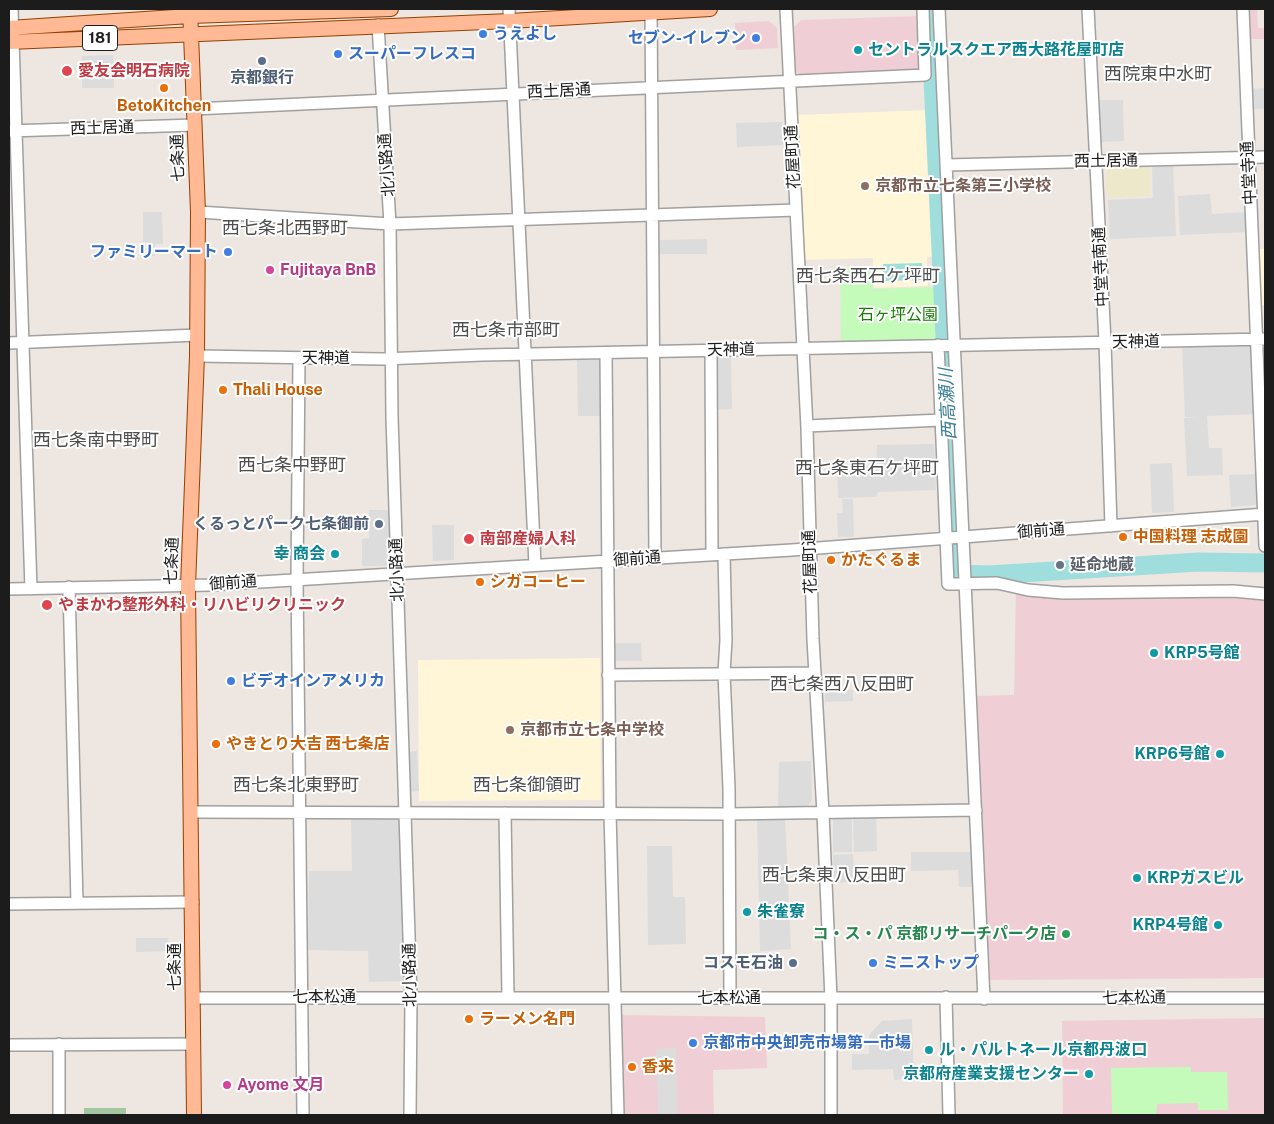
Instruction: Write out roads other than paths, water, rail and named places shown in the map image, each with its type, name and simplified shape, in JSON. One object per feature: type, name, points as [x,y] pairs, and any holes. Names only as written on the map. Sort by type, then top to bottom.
[{"type":"main road","name":"181","points":[[11,35],[190,12],[391,9]]},
{"type":"main road","name":"181","points":[[11,35],[191,33],[378,25],[510,15],[710,9]]},
{"type":"main road","name":"七条通","points":[[190,12],[198,212],[197,356],[188,586],[194,1115]]},
{"type":"street","points":[[12,9],[12,131],[31,588]]},
{"type":"street","name":"花屋町通","points":[[786,9],[807,426],[809,548],[831,999],[831,1115]]},
{"type":"street","name":"西土居通","points":[[194,109],[925,75],[923,9]]},
{"type":"street","points":[[939,9],[948,165],[947,345],[955,538],[948,584],[965,578],[1028,590],[1063,593],[1233,591],[1265,594]]},
{"type":"street","name":"中堂寺南通","points":[[1088,9],[1097,160],[1111,526]]},
{"type":"street","name":"中堂寺通","points":[[1242,9],[1248,158],[1261,339],[1265,546]]},
{"type":"street","points":[[651,11],[655,558]]},
{"type":"street","points":[[510,15],[535,565]]},
{"type":"street","name":"北小路通","points":[[378,25],[390,224],[397,574],[411,997],[410,1115]]},
{"type":"street","name":"西土居通","points":[[12,131],[194,125]]},
{"type":"street","name":"西土居通","points":[[948,165],[1265,157]]},
{"type":"street","points":[[198,212],[390,224],[796,210]]},
{"type":"street","points":[[9,343],[197,335]]},
{"type":"street","name":"天神道","points":[[197,356],[392,358],[1261,339]]},
{"type":"street","points":[[947,345],[941,420],[955,538],[965,578],[984,999]]},
{"type":"street","points":[[711,351],[729,814],[730,998]]},
{"type":"street","points":[[606,353],[610,813],[618,1115]]},
{"type":"street","points":[[299,358],[298,579],[303,1115]]},
{"type":"street","points":[[807,426],[941,420]]},
{"type":"street","name":"御前通","points":[[9,589],[188,586],[397,574],[955,538],[1265,514]]},
{"type":"street","points":[[69,587],[78,902]]},
{"type":"street","points":[[608,675],[815,673]]},
{"type":"street","points":[[191,812],[729,814],[976,810]]},
{"type":"street","points":[[505,813],[508,997]]},
{"type":"street","points":[[9,904],[193,902]]},
{"type":"street","points":[[946,997],[949,1115]]},
{"type":"street","name":"七本松通","points":[[192,998],[1265,998]]},
{"type":"street","points":[[59,1044],[60,1115]]},
{"type":"street","points":[[9,1045],[192,1044]]},
{"type":"water","points":[[922,263],[923,280],[883,281],[883,264]]},
{"type":"waterway","name":"西高瀬川","points":[[930,14],[956,574],[989,575],[1199,562],[1265,563]]},
{"type":"place","name":"うえよし","points":[[483,34]]},
{"type":"place","name":"セブン-イレブン","points":[[756,38]]},
{"type":"place","name":"セントラルスクエア西大路花屋町店","points":[[858,50]]},
{"type":"place","name":"スーパーフレスコ","points":[[338,54]]},
{"type":"place","name":"京都銀行","points":[[262,61]]},
{"type":"place","name":"愛友会明石病院","points":[[67,71]]},
{"type":"place","name":"BetoKitchen","points":[[164,88]]},
{"type":"place","name":"京都市立七条第三小学校","points":[[865,186]]},
{"type":"place","name":"ファミリーマート","points":[[228,252]]},
{"type":"place","name":"Fujitaya BnB","points":[[270,270]]},
{"type":"place","name":"Thali House","points":[[223,390]]},
{"type":"place","name":"くるっとパーク七条御前","points":[[379,524]]},
{"type":"place","name":"中国料理 志成園","points":[[1123,537]]},
{"type":"place","name":"南部産婦人科","points":[[469,539]]},
{"type":"place","name":"幸 商会","points":[[335,554]]},
{"type":"place","name":"かたぐるま","points":[[831,560]]},
{"type":"place","name":"延命地蔵","points":[[1060,565]]},
{"type":"place","name":"シガコーヒー","points":[[480,582]]},
{"type":"place","name":"やまかわ整形外科・リハビリクリニック","points":[[47,605]]},
{"type":"place","name":"KRP5号館","points":[[1154,653]]},
{"type":"place","name":"ビデオインアメリカ","points":[[231,681]]},
{"type":"place","name":"京都市立七条中学校","points":[[510,730]]},
{"type":"place","name":"やきとり大吉 西七条店","points":[[216,744]]},
{"type":"place","name":"KRP6号館","points":[[1220,754]]},
{"type":"place","name":"KRPガスビル","points":[[1137,878]]},
{"type":"place","name":"朱雀寮","points":[[747,912]]},
{"type":"place","name":"KRP4号館","points":[[1218,925]]},
{"type":"place","name":"コ・ス・パ 京都リサーチパーク店","points":[[1066,934]]},
{"type":"place","name":"コスモ石油","points":[[793,963]]},
{"type":"place","name":"ミニストップ","points":[[873,963]]},
{"type":"place","name":"ラーメン名門","points":[[469,1019]]},
{"type":"place","name":"京都市中央卸売市場第一市場","points":[[693,1043]]},
{"type":"place","name":"ル・パルトネール京都丹波口","points":[[929,1050]]},
{"type":"place","name":"香来","points":[[632,1067]]},
{"type":"place","name":"京都府産業支援センター","points":[[1089,1074]]},
{"type":"place","name":"Ayome 文月","points":[[227,1085]]},
{"type":"district","name":"西院東中水町","points":[[1158,74]]},
{"type":"district","name":"西七条北西野町","points":[[285,228]]},
{"type":"district","name":"西七条西石ケ坪町","points":[[868,276]]},
{"type":"district","name":"西七条市部町","points":[[506,330]]},
{"type":"district","name":"西七条南中野町","points":[[96,440]]},
{"type":"district","name":"西七条中野町","points":[[292,465]]},
{"type":"district","name":"西七条東石ケ坪町","points":[[867,468]]},
{"type":"district","name":"西七条西八反田町","points":[[842,684]]},
{"type":"district","name":"西七条北東野町","points":[[296,785]]},
{"type":"district","name":"西七条御領町","points":[[527,785]]},
{"type":"district","name":"西七条東八反田町","points":[[834,875]]},
{"type":"park label","name":"石ヶ坪公園","points":[[898,315]]}]
